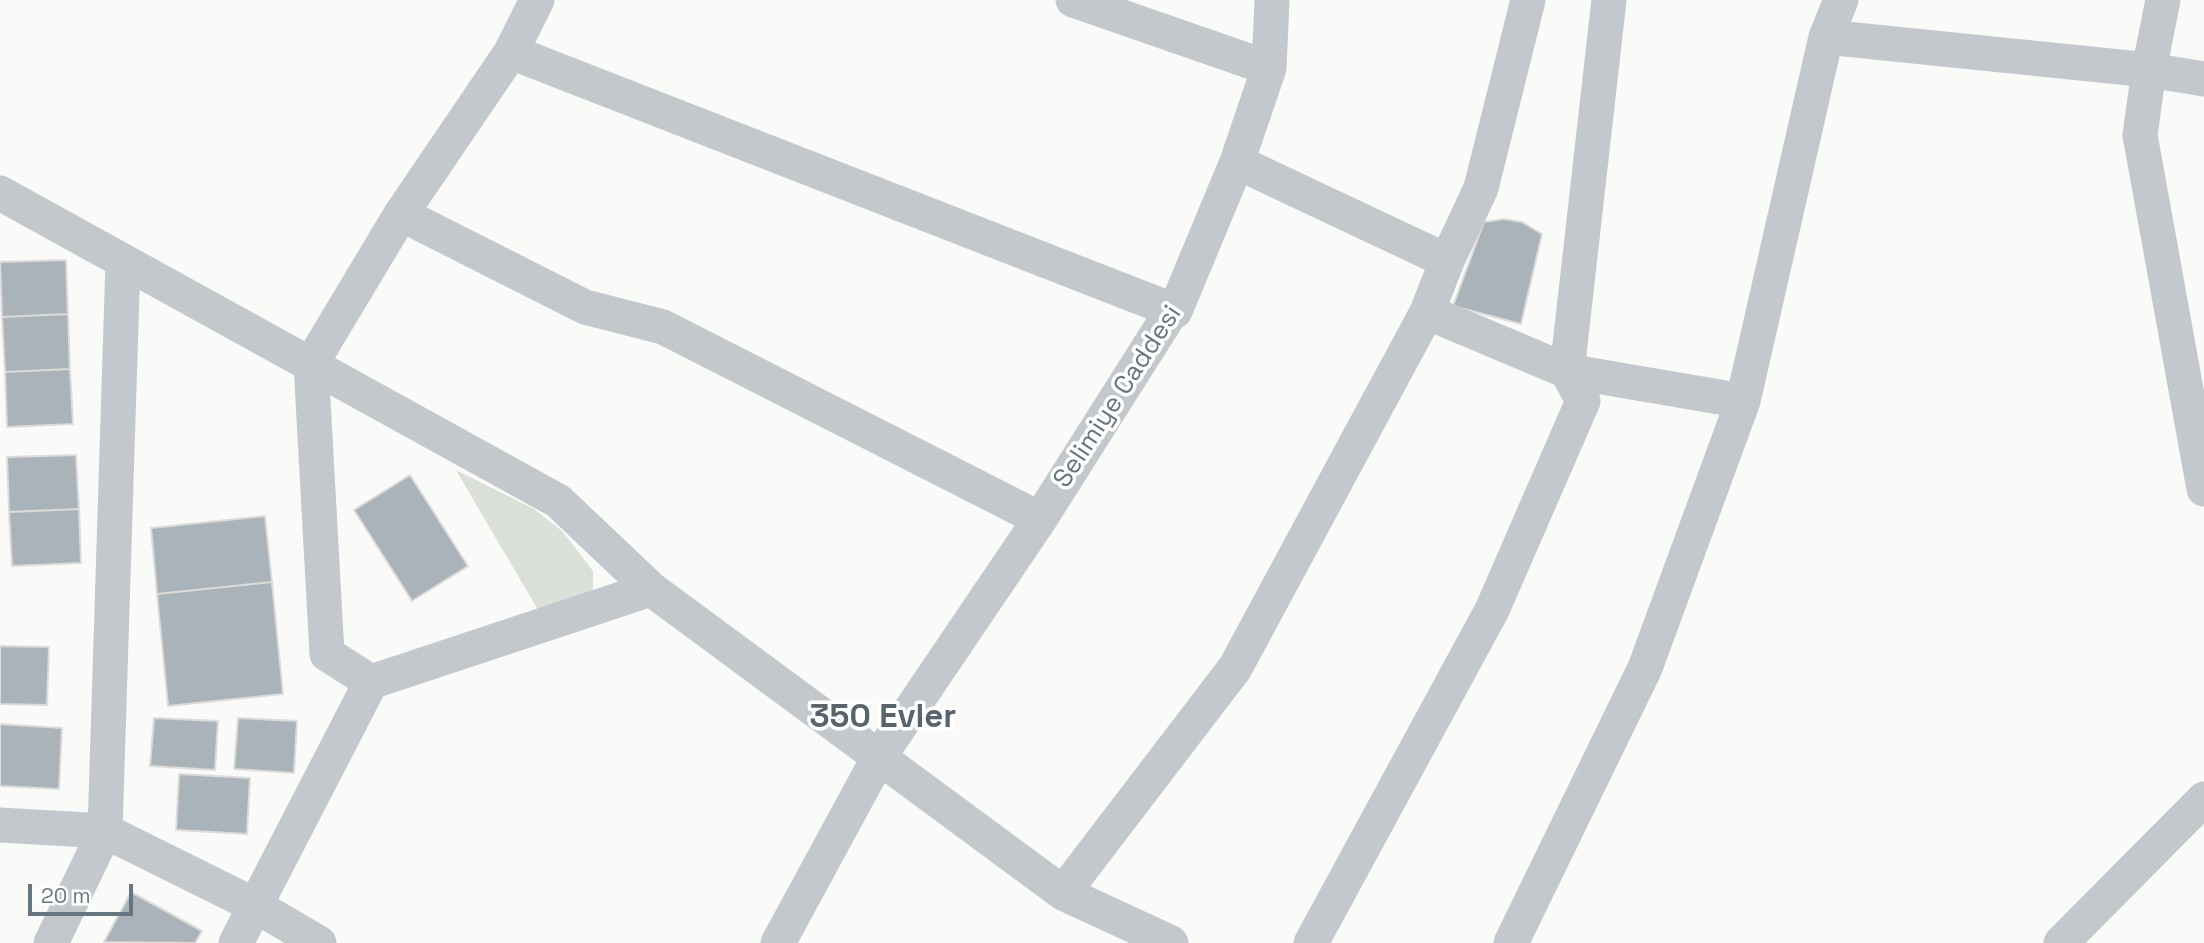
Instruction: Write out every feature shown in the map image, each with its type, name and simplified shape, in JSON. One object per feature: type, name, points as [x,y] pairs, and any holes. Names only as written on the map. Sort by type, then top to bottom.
[{"type":"street","points":[[371,682],[327,654],[311,364],[401,214],[511,52],[537,0]]},
{"type":"street","points":[[1073,0],[1269,68]]},
{"type":"street","name":"Selimiye Caddesi","points":[[778,943],[879,757],[1040,519],[1171,312],[1175,312],[1237,162],[1269,68],[1272,0]]},
{"type":"street","points":[[1063,892],[1234,668],[1427,312],[1481,188],[1528,0]]},
{"type":"street","points":[[1311,943],[1492,610],[1583,401],[1567,371],[1609,0]]},
{"type":"street","points":[[1511,943],[1645,668],[1743,401],[1826,37],[1841,0]]},
{"type":"street","points":[[2163,0],[2140,135],[2204,489]]},
{"type":"street","points":[[1826,37],[2149,70],[2204,79]]},
{"type":"street","points":[[511,52],[1175,312]]},
{"type":"street","points":[[1237,162],[1447,261]]},
{"type":"street","points":[[0,193],[558,500],[651,589],[1063,892],[1163,942]]},
{"type":"street","points":[[401,214],[585,307],[663,327],[1040,519]]},
{"type":"street","points":[[51,943],[105,831],[123,261]]},
{"type":"street","points":[[1427,312],[1567,371],[1743,401]]},
{"type":"street","points":[[236,943],[371,682],[651,589]]},
{"type":"street","points":[[2061,943],[2204,799]]},
{"type":"street","points":[[0,825],[105,831],[256,906],[319,943]]},
{"type":"shaded area","points":[[456,470],[534,509],[562,531],[593,571],[593,591],[538,610]]},
{"type":"building","points":[[1504,219],[1522,222],[1542,234],[1521,324],[1453,306],[1484,222]]},
{"type":"building","points":[[66,260],[68,314],[2,317],[0,262]]},
{"type":"building","points":[[68,314],[70,369],[5,372],[2,317]]},
{"type":"building","points":[[70,369],[73,424],[7,427],[5,372]]},
{"type":"building","points":[[76,455],[79,509],[9,512],[7,457]]},
{"type":"building","points":[[410,475],[468,566],[412,601],[354,510]]},
{"type":"building","points":[[79,509],[81,563],[12,566],[9,512]]},
{"type":"building","points":[[265,516],[272,582],[157,594],[151,528]]},
{"type":"building","points":[[272,582],[283,694],[168,706],[157,594]]},
{"type":"building","points":[[0,646],[49,647],[47,705],[0,704]]},
{"type":"building","points":[[154,718],[218,721],[215,770],[150,766]]},
{"type":"building","points":[[238,718],[297,721],[294,773],[234,769]]},
{"type":"building","points":[[0,724],[62,728],[59,789],[0,786]]},
{"type":"building","points":[[179,774],[250,778],[247,834],[176,830]]},
{"type":"building","points":[[131,892],[202,931],[195,943],[104,942]]},
{"type":"district","name":"350 Evler","points":[[883,718]]}]
